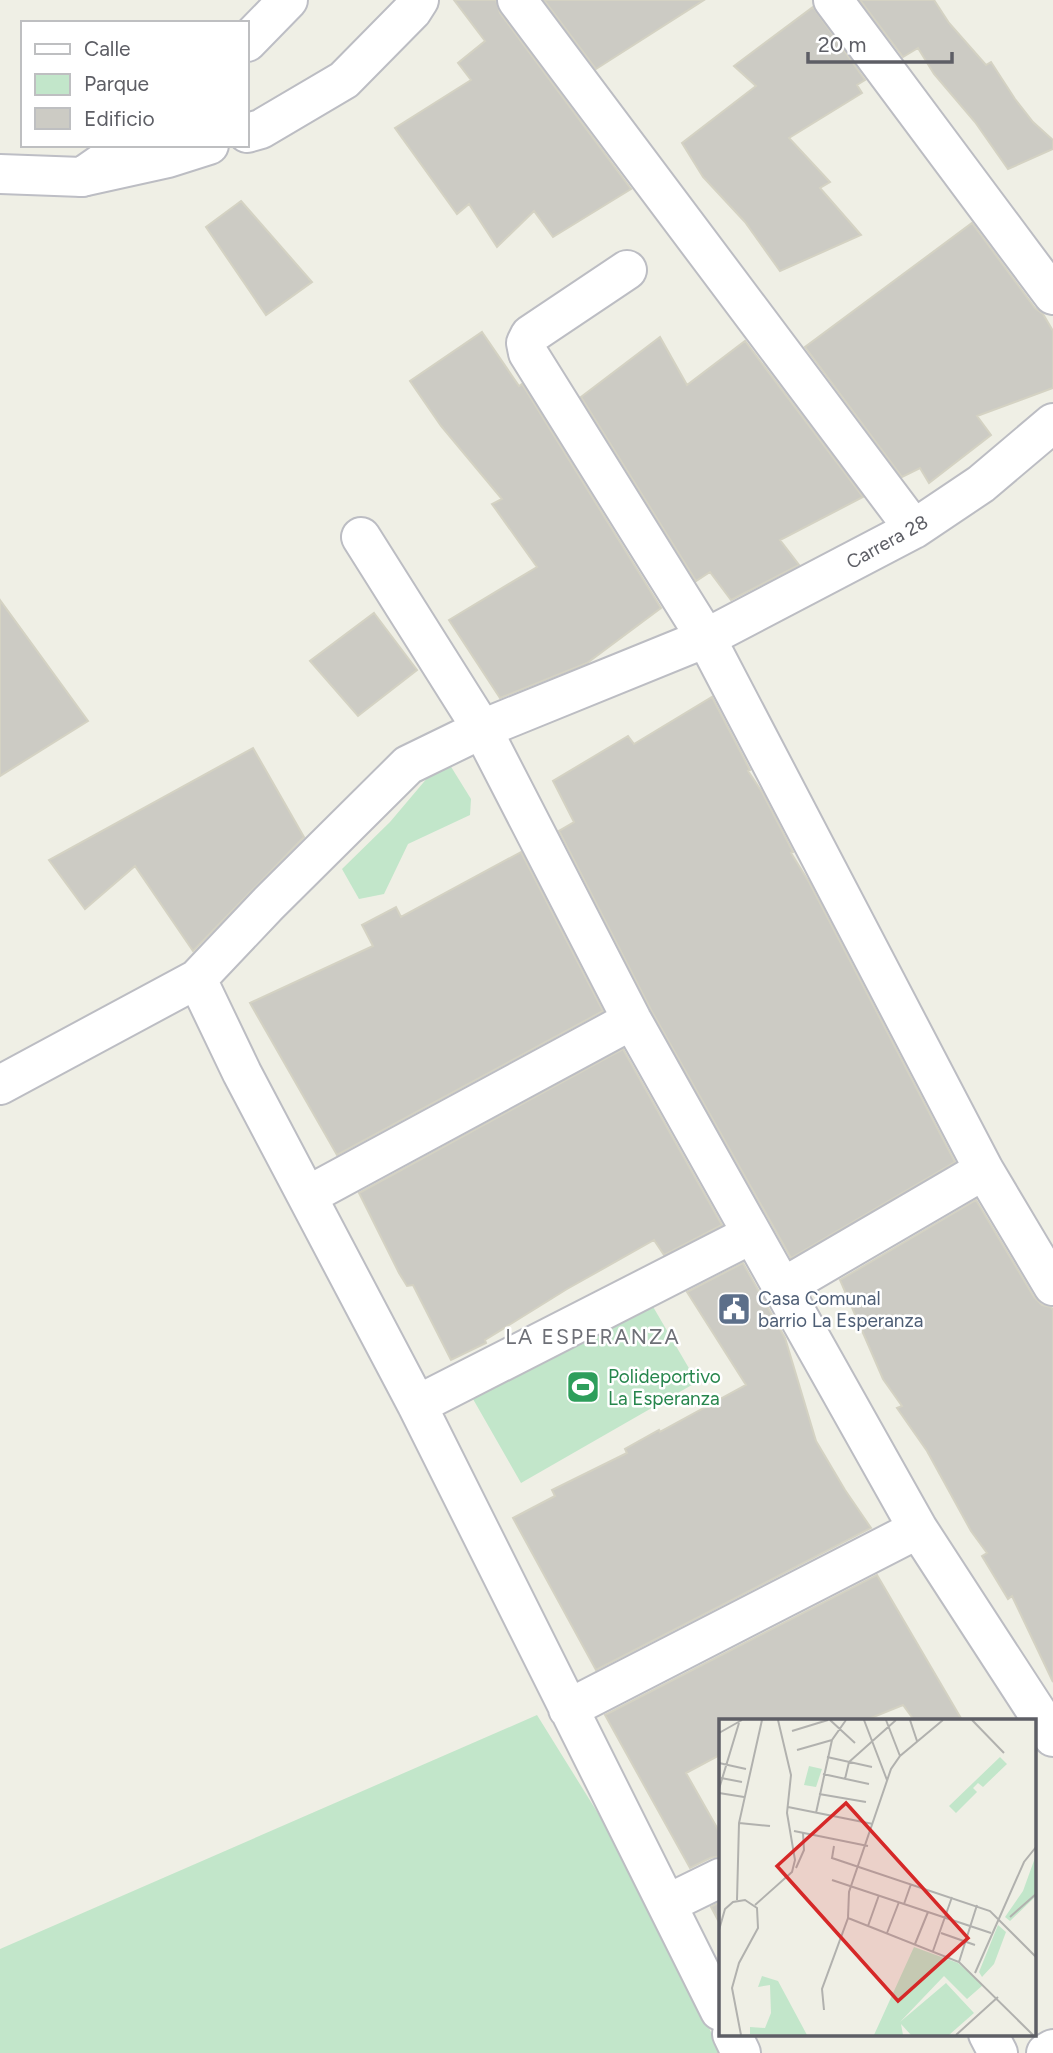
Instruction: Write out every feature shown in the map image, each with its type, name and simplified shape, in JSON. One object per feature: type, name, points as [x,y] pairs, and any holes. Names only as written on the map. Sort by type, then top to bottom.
[{"type":"street","points":[[248,41],[288,0]]},
{"type":"street","points":[[248,134],[261,129],[344,80],[412,11],[419,0]]},
{"type":"street","points":[[517,0],[914,529]]},
{"type":"street","points":[[833,0],[1053,295]]},
{"type":"street","points":[[82,177],[125,147]]},
{"type":"street","points":[[0,174],[82,177],[168,158],[203,147]]},
{"type":"street","points":[[627,270],[530,335],[526,343],[528,353],[706,638],[984,1170],[1053,1286]]},
{"type":"street","name":"Carrera 28","points":[[0,1084],[197,979],[408,765],[482,729],[706,638],[914,529],[982,484],[1053,422]]},
{"type":"street","points":[[362,537],[482,729],[632,1020],[918,1529],[1038,1715]]},
{"type":"street","points":[[197,979],[242,1073],[417,1405],[719,2009]]},
{"type":"street","points":[[307,1196],[632,1020]]},
{"type":"street","points":[[782,1288],[984,1170]]},
{"type":"street","points":[[417,1405],[752,1234]]},
{"type":"street","points":[[568,1709],[918,1529]]},
{"type":"street","points":[[667,1904],[719,1878]]},
{"type":"street","points":[[733,2036],[741,2053]]},
{"type":"street","points":[[989,2036],[998,2053]]},
{"type":"street","points":[[1046,2053],[1053,2049]]},
{"type":"green space","points":[[445,757],[471,799],[470,815],[408,844],[384,894],[359,899],[342,869],[390,822]]},
{"type":"green space","name":"Polideportivo La Esperanza","points":[[645,1293],[697,1382],[521,1483],[469,1392]]},
{"type":"green space","points":[[537,1715],[609,1831],[665,1936],[721,2053],[0,2053],[0,1949]]},
{"type":"building","points":[[454,0],[496,0],[500,13],[631,189],[553,237],[534,211],[497,247],[469,204],[457,214],[395,128],[471,80],[458,63],[485,41]]},
{"type":"building","points":[[544,0],[704,0],[596,69]]},
{"type":"building","points":[[860,0],[934,0],[949,23],[986,65],[991,62],[1033,122],[1053,140],[1053,149],[1008,169],[975,122],[934,74],[918,48],[903,57]]},
{"type":"building","points":[[813,7],[865,80],[857,85],[862,93],[789,138],[830,182],[820,188],[861,235],[780,271],[745,222],[703,177],[682,143],[756,86],[734,66]]},
{"type":"building","points":[[241,201],[312,282],[266,315],[206,227]]},
{"type":"building","points":[[972,223],[1035,308],[1043,314],[1053,331],[1053,388],[977,416],[991,435],[929,483],[920,468],[902,477],[805,347]]},
{"type":"building","points":[[482,332],[519,386],[522,384],[661,608],[587,663],[500,698],[449,620],[537,567],[492,504],[502,499],[441,426],[410,381]]},
{"type":"building","points":[[660,337],[687,385],[745,341],[863,497],[780,540],[799,565],[731,600],[710,572],[696,581],[581,397]]},
{"type":"building","points":[[0,600],[88,721],[0,776]]},
{"type":"building","points":[[374,613],[417,670],[358,716],[310,661]]},
{"type":"building","points":[[712,697],[750,770],[748,771],[762,792],[793,852],[791,853],[809,882],[955,1162],[791,1258],[651,1010],[559,831],[574,822],[553,781],[628,736],[634,744]]},
{"type":"building","points":[[253,748],[304,837],[193,951],[135,866],[85,909],[49,860]]},
{"type":"building","points":[[521,852],[603,1011],[337,1155],[250,1003],[373,946],[362,925],[396,907],[401,917]]},
{"type":"building","points":[[623,1049],[722,1225],[664,1255],[654,1240],[567,1289],[485,1340],[486,1343],[451,1360],[413,1285],[407,1286],[399,1273],[359,1193]]},
{"type":"building","points":[[976,1200],[1034,1297],[1053,1310],[1053,1682],[1012,1596],[1008,1599],[982,1556],[987,1553],[971,1531],[927,1451],[897,1408],[902,1406],[883,1379],[840,1280]]},
{"type":"building","points":[[743,1263],[785,1338],[816,1441],[871,1528],[596,1670],[513,1518],[555,1496],[552,1490],[627,1453],[625,1449],[746,1385],[687,1292]]},
{"type":"building","points":[[877,1575],[961,1719],[913,1719],[903,1705],[868,1719],[719,1719],[719,1756],[686,1773],[719,1831],[719,1856],[690,1868],[605,1715]]},
{"type":"building","points":[[719,1903],[719,1922],[711,1907]]},
{"type":"place","name":"Casa Comunal barrio La Esperanza","points":[[734,1309]]},
{"type":"place","name":"Polideportivo La Esperanza","points":[[583,1387]]},
{"type":"district","name":"LA ESPERANZA","points":[[593,1336]]}]
